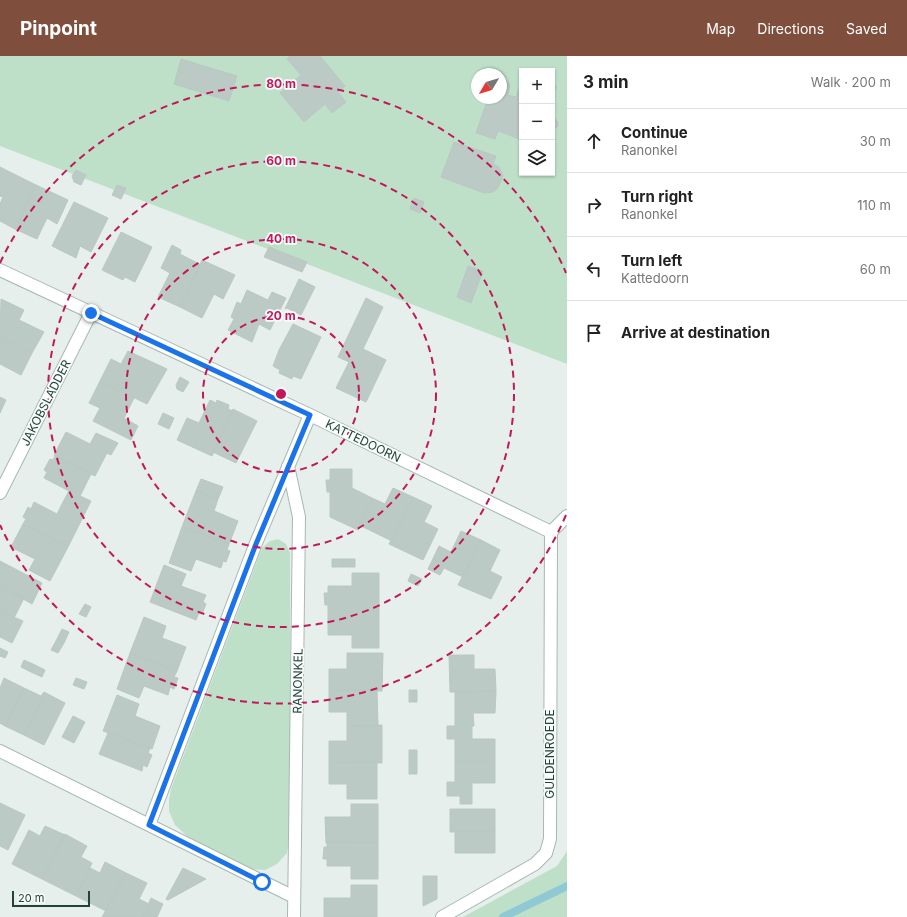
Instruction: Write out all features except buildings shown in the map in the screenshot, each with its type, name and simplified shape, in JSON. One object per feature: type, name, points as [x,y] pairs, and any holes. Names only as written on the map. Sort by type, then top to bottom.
[{"type":"street","name":"KATTEDOORN","points":[[0,270],[310,415],[552,532]]},
{"type":"street","name":"JAKOBSLADDER","points":[[0,493],[91,313]]},
{"type":"street","points":[[149,825],[256,544],[310,415]]},
{"type":"street","name":"RANONKEL","points":[[288,466],[299,517],[294,917]]},
{"type":"street","points":[[552,532],[567,516]]},
{"type":"street","name":"GULDENROEDE","points":[[442,917],[535,864],[546,853],[550,839],[552,532]]},
{"type":"street","points":[[0,751],[294,897]]},
{"type":"green space","points":[[0,56],[567,56],[567,364],[0,146]]},
{"type":"green space","points":[[278,539],[286,544],[290,553],[290,835],[287,853],[277,864],[265,870],[251,869],[187,836],[175,825],[169,811],[169,800],[171,789],[262,548],[270,541]]},
{"type":"green space","points":[[567,851],[567,917],[463,917],[557,866]]},
{"type":"waterway","points":[[503,917],[567,886]]},
{"type":"route","points":[[91,313],[310,415],[256,544],[149,825],[262,882]]}]
